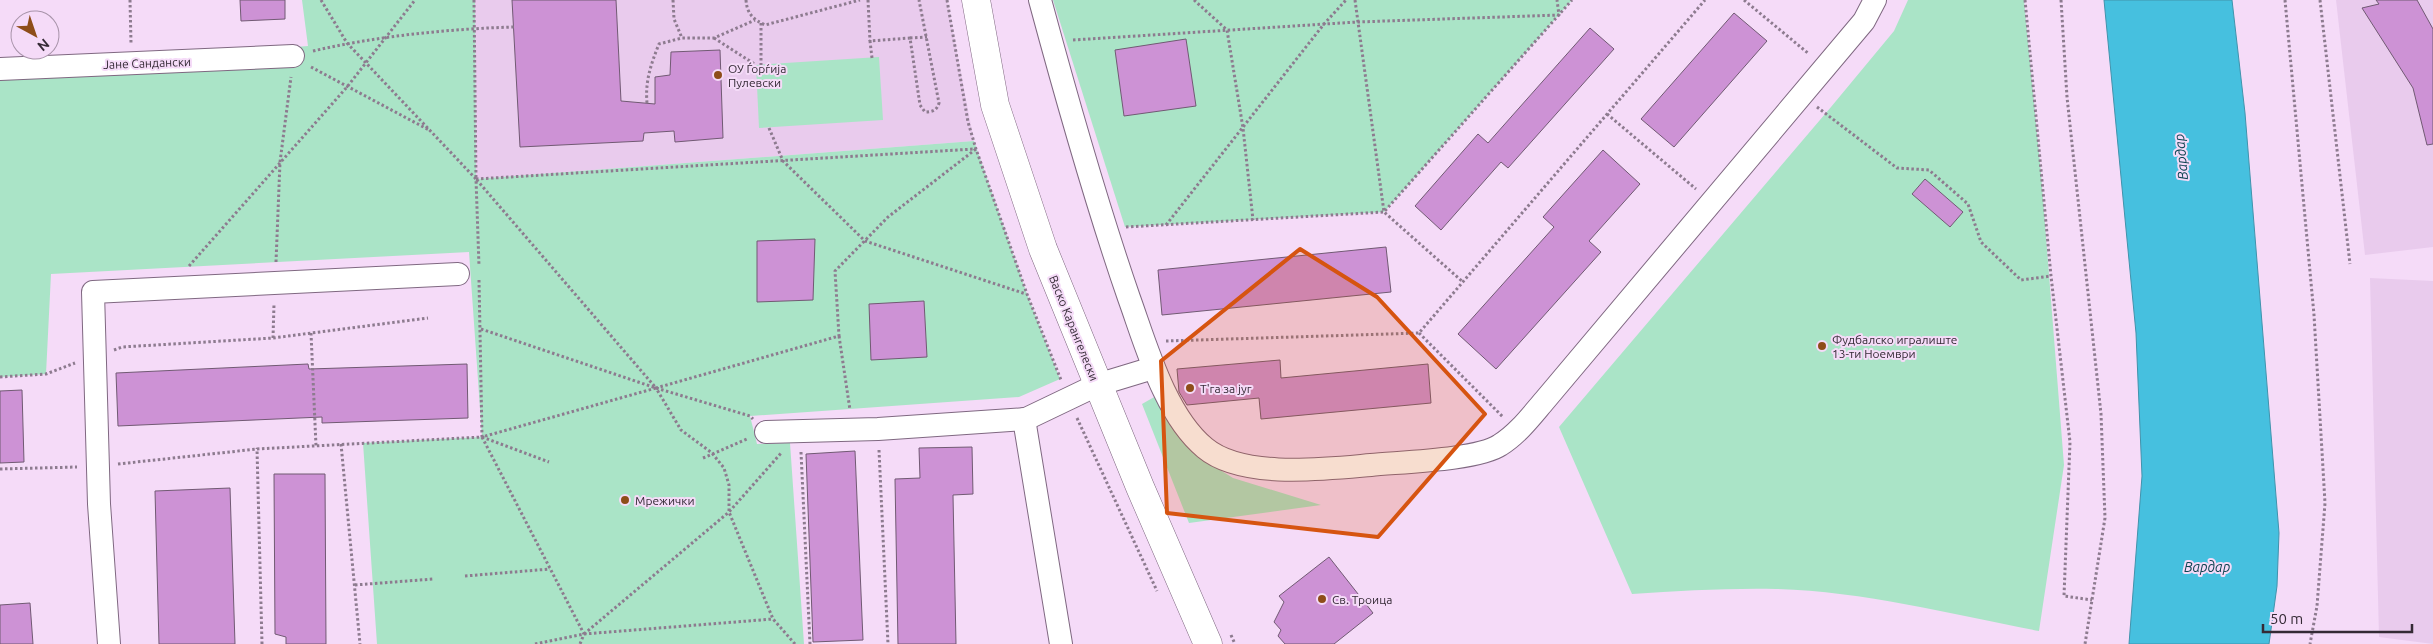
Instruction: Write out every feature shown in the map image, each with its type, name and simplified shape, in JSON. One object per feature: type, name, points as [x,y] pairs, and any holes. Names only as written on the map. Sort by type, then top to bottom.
[{"type":"street","name":"Васко Карангелески","points":[[976,0],[995,105],[1043,249],[1097,385],[1208,644]]},
{"type":"street","points":[[1040,0],[1105,229],[1154,368],[1185,428],[1206,449],[1240,464],[1296,471],[1440,459],[1486,451],[1500,445],[1552,392],[1712,203],[1864,21],[1876,0]]},
{"type":"street","name":"Јане Сандански","points":[[0,69],[293,56]]},
{"type":"street","points":[[109,644],[97,466],[93,292],[472,274]]},
{"type":"street","points":[[766,432],[878,429],[1024,419],[1097,385],[1154,368]]},
{"type":"street","points":[[1024,419],[1061,644]]},
{"type":"path","points":[[130,0],[132,63]]},
{"type":"path","points":[[321,0],[347,43],[476,179],[656,388],[681,430],[712,453],[724,468],[729,485],[729,512],[773,619],[795,644]]},
{"type":"path","points":[[155,288],[183,274],[347,87],[415,0]]},
{"type":"path","points":[[474,0],[476,179],[472,274],[481,328],[482,437],[584,634]]},
{"type":"path","points":[[673,0],[674,19],[682,38]]},
{"type":"path","points":[[746,0],[746,10],[755,20],[765,25],[860,0]]},
{"type":"path","points":[[868,0],[872,58]]},
{"type":"path","points":[[910,38],[920,105],[925,112],[932,112],[940,102],[919,0]]},
{"type":"path","points":[[947,0],[968,122],[1027,294],[1069,399],[1161,600]]},
{"type":"path","points":[[1194,0],[1227,30],[1243,128],[1253,220]]},
{"type":"path","points":[[1166,225],[1324,24],[1346,0]]},
{"type":"path","points":[[1355,0],[1384,212],[1463,282]]},
{"type":"path","points":[[1556,0],[1559,15]]},
{"type":"path","points":[[1105,229],[1384,212],[1572,0]]},
{"type":"path","points":[[1419,333],[1704,0]]},
{"type":"path","points":[[1744,0],[1825,68]]},
{"type":"path","points":[[2025,0],[2051,276],[2070,442],[2064,596],[2092,600]]},
{"type":"path","points":[[2061,0],[2067,97],[2100,414],[2105,518],[2085,644]]},
{"type":"path","points":[[2285,0],[2314,315],[2325,502],[2317,606],[2310,644]]},
{"type":"path","points":[[2320,0],[2350,264]]},
{"type":"path","points":[[1051,41],[1357,22],[1559,15]]},
{"type":"path","points":[[646,103],[645,87],[648,70],[658,44],[682,38],[714,38],[755,20]]},
{"type":"path","points":[[761,23],[761,65]]},
{"type":"path","points":[[293,56],[347,43],[475,28],[514,27]]},
{"type":"path","points":[[870,41],[927,37]]},
{"type":"path","points":[[714,38],[756,65]]},
{"type":"path","points":[[293,56],[433,133]]},
{"type":"path","points":[[273,338],[280,162],[293,56]]},
{"type":"path","points":[[1802,96],[1897,168],[1929,170],[1968,204],[1981,242],[2021,280],[2051,276]]},
{"type":"path","points":[[1607,114],[1712,203]]},
{"type":"path","points":[[769,128],[783,162],[864,241],[1027,294]]},
{"type":"path","points":[[476,179],[976,149]]},
{"type":"path","points":[[853,430],[839,336],[835,271],[888,217],[976,149]]},
{"type":"path","points":[[122,347],[273,338],[428,318]]},
{"type":"path","points":[[481,328],[656,388],[750,416],[766,432],[703,458]]},
{"type":"path","points":[[311,333],[316,446]]},
{"type":"path","points":[[1145,342],[1419,333],[1516,430]]},
{"type":"path","points":[[0,468],[97,466],[256,449],[482,437],[839,336]]},
{"type":"path","points":[[0,377],[46,374]]},
{"type":"path","points":[[878,429],[888,644]]},
{"type":"path","points":[[580,644],[584,634],[729,512],[800,431]]},
{"type":"path","points":[[800,431],[810,644]]},
{"type":"path","points":[[482,437],[549,462]]},
{"type":"path","points":[[341,444],[360,644]]},
{"type":"path","points":[[256,449],[262,644]]},
{"type":"path","points":[[465,576],[550,569]]},
{"type":"path","points":[[355,585],[433,579]]},
{"type":"path","points":[[535,644],[584,634],[773,619]]},
{"type":"highlighted area","points":[[1300,249],[1377,297],[1485,414],[1378,537],[1167,513],[1161,361]]},
{"type":"shaded area","name":"ОУ Ѓорѓија Пулевски","points":[[475,0],[947,0],[974,141],[476,179]]},
{"type":"shaded area","points":[[2336,0],[2433,0],[2433,247],[2365,255]]},
{"type":"shaded area","points":[[2370,278],[2433,281],[2433,644],[2379,637]]},
{"type":"green space","points":[[302,0],[475,0],[476,179],[974,141],[1027,294],[1060,379],[1019,397],[750,416],[757,444],[790,443],[804,644],[377,644],[363,443],[482,437],[469,252],[51,274],[46,374],[0,377],[0,70],[308,46]]},
{"type":"green space","points":[[1053,0],[1572,0],[1384,212],[1125,227]]},
{"type":"green space","points":[[1908,0],[2024,0],[2041,173],[2064,465],[2039,631],[1875,599],[1809,591],[1740,589],[1632,594],[1559,427],[1894,31]]},
{"type":"green space","points":[[879,57],[883,120],[759,128],[756,65]]},
{"type":"green space","points":[[1156,396],[1193,453],[1233,478],[1321,505],[1189,523],[1142,404]]},
{"type":"water","name":"Вардар","points":[[2104,0],[2232,0],[2245,113],[2279,533],[2277,586],[2269,644],[2129,644],[2142,476],[2136,333]]},
{"type":"building","points":[[240,0],[285,0],[285,19],[241,21]]},
{"type":"building","points":[[512,0],[616,0],[621,101],[655,104],[655,77],[670,75],[671,52],[720,50],[723,138],[675,142],[674,131],[644,133],[643,141],[520,147]]},
{"type":"building","points":[[2376,0],[2417,0],[2433,29],[2433,144],[2427,145],[2413,88],[2362,8],[2379,4]]},
{"type":"building","points":[[1734,13],[1767,41],[1674,147],[1641,119]]},
{"type":"building","points":[[1590,28],[1614,49],[1508,168],[1501,162],[1441,230],[1415,206],[1478,134],[1488,143]]},
{"type":"building","points":[[1186,39],[1196,106],[1124,116],[1115,50]]},
{"type":"building","points":[[1603,150],[1640,184],[1589,241],[1601,252],[1496,369],[1458,334],[1554,227],[1543,217]]},
{"type":"building","points":[[1925,179],[1963,212],[1950,227],[1912,194]]},
{"type":"building","points":[[815,239],[813,300],[757,302],[757,241]]},
{"type":"building","points":[[1386,247],[1391,292],[1162,315],[1158,270]]},
{"type":"building","points":[[924,301],[927,357],[871,360],[869,304]]},
{"type":"building","points":[[1280,360],[1281,378],[1428,364],[1431,403],[1261,419],[1259,398],[1187,405],[1179,392],[1177,369]]},
{"type":"building","points":[[308,364],[309,369],[467,364],[468,418],[322,423],[322,417],[118,426],[116,373]]},
{"type":"building","points":[[22,390],[24,462],[0,463],[0,391]]},
{"type":"building","points":[[972,447],[973,494],[953,495],[956,644],[898,644],[895,479],[920,478],[919,448]]},
{"type":"building","points":[[855,451],[863,640],[813,642],[806,454]]},
{"type":"building","points":[[274,474],[325,474],[326,644],[286,644],[286,637],[275,634]]},
{"type":"building","points":[[230,488],[235,644],[159,644],[155,491]]},
{"type":"building","name":"Св. Троица","points":[[1329,557],[1373,613],[1334,644],[1285,644],[1278,636],[1281,630],[1274,622],[1284,602],[1279,596]]},
{"type":"building","points":[[30,603],[33,644],[0,644],[0,605]]},
{"type":"place","name":"ОУ Ѓорѓија Пулевски","points":[[718,75]]},
{"type":"place","name":"Фудбалско игралиште 13-ти Ноември","points":[[1822,346]]},
{"type":"place","name":"Т'га за југ","points":[[1190,388]]},
{"type":"place","name":"Мрежички","points":[[625,500]]},
{"type":"place","name":"Св. Троица","points":[[1322,599]]}]
